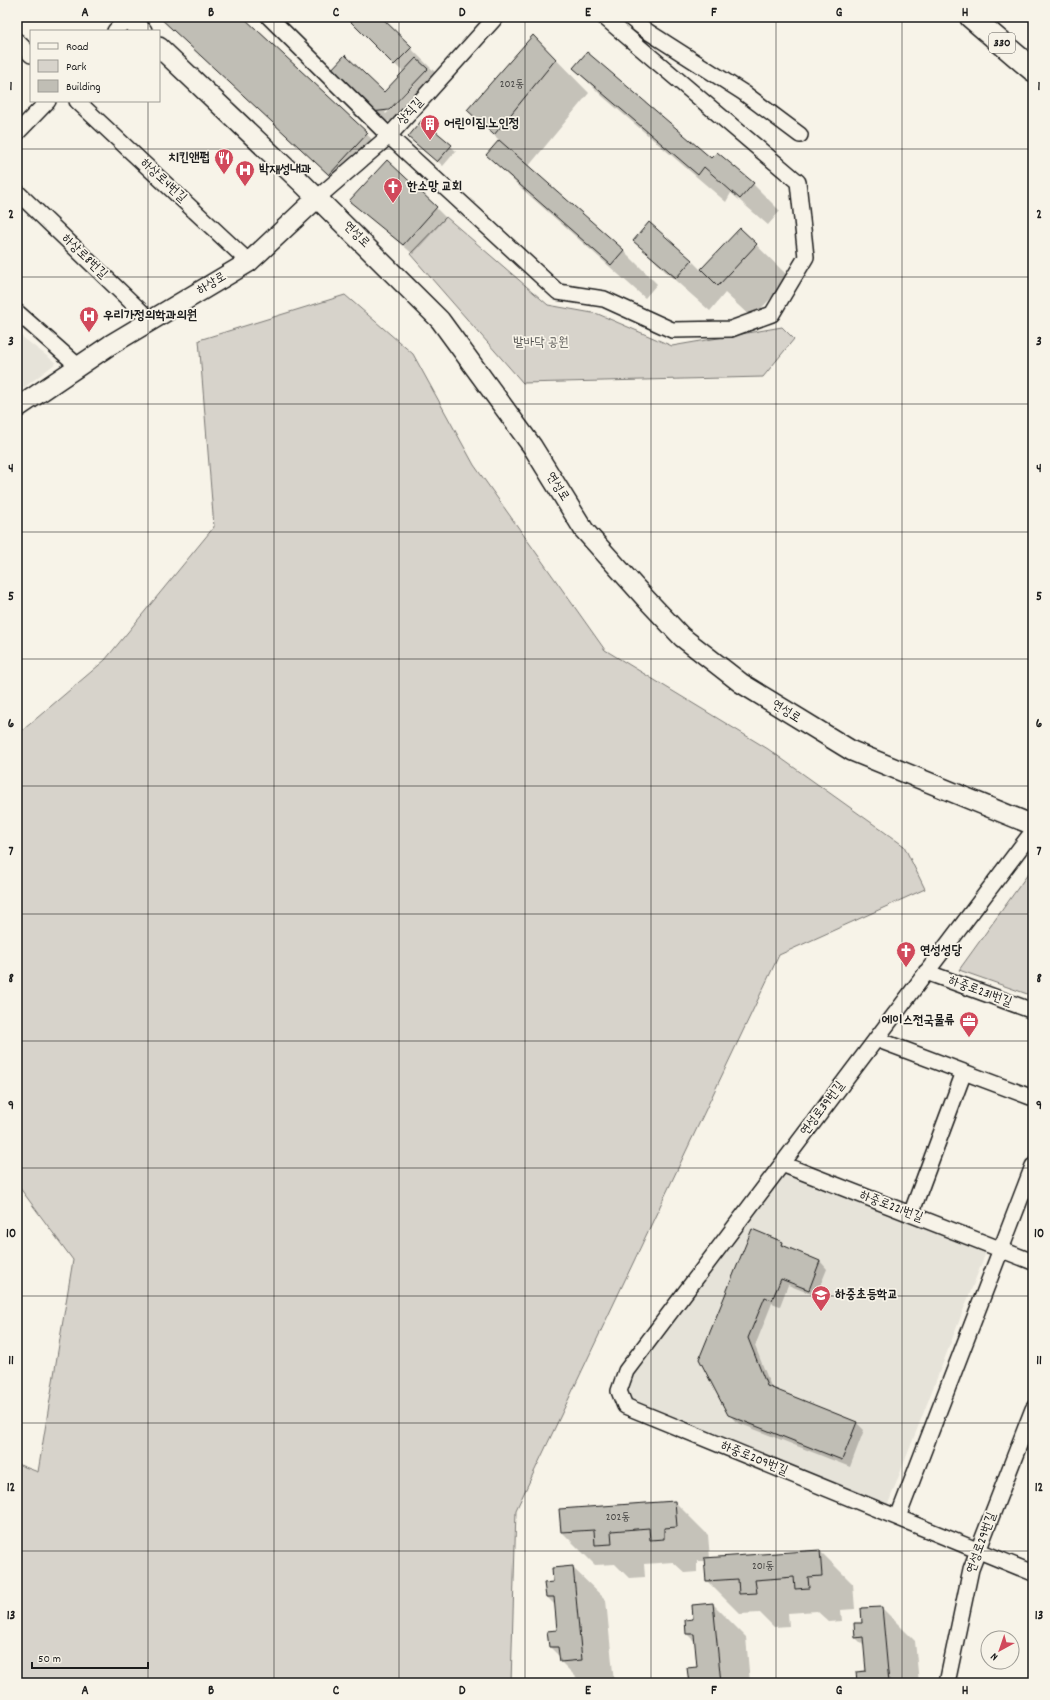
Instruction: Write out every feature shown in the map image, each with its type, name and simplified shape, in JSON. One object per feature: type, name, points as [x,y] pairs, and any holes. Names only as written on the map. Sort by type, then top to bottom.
[{"type":"highway","name":"330","points":[[971,17],[1033,70]]},
{"type":"street","points":[[270,17],[390,136],[558,292],[604,299],[672,330],[731,329],[772,314],[806,256],[798,182],[604,17]]},
{"type":"street","name":"상직길","points":[[316,198],[390,136],[496,17]]},
{"type":"street","points":[[629,17],[647,31],[744,93],[800,135]]},
{"type":"street","points":[[124,21],[140,30]]},
{"type":"street","points":[[17,41],[30,54]]},
{"type":"street","name":"연성로","points":[[160,48],[346,225],[440,320],[532,446],[584,530],[682,637],[741,683],[852,750],[1033,825]]},
{"type":"street","points":[[17,133],[47,102]]},
{"type":"street","name":"하상로4번길","points":[[78,102],[249,262]]},
{"type":"street","name":"하상로8번길","points":[[17,192],[151,321]]},
{"type":"street","name":"하상로","points":[[17,408],[78,366],[249,262],[316,198]]},
{"type":"street","points":[[17,312],[78,366]]},
{"type":"street","name":"연성로39번길","points":[[619,1391],[626,1371],[1033,831]]},
{"type":"street","name":"하중로231번길","points":[[926,972],[1033,1011]]},
{"type":"street","points":[[876,1039],[1033,1098]]},
{"type":"street","points":[[911,1214],[964,1072]]},
{"type":"street","name":"하중로221번길","points":[[782,1164],[1033,1262]]},
{"type":"street","points":[[898,1517],[1033,1166]]},
{"type":"street","name":"하중로209번길","points":[[619,1391],[625,1406],[1033,1573]]},
{"type":"street","name":"연성로29번길","points":[[947,1683],[971,1569],[1033,1409]]},
{"type":"shaded area","points":[[17,333],[56,363],[17,393]]},
{"type":"shaded area","name":"하중초등학교","points":[[787,1172],[986,1252],[888,1504],[631,1400],[628,1396],[634,1373]]},
{"type":"green space","name":"발바닥 공원","points":[[446,217],[548,305],[598,314],[672,346],[782,327],[794,339],[763,377],[523,383],[410,254]]},
{"type":"green space","points":[[345,295],[413,354],[474,465],[605,650],[768,749],[904,846],[925,889],[779,955],[516,1510],[511,1683],[17,1683],[17,1464],[38,1472],[73,1260],[17,1184],[17,735],[105,660],[214,527],[199,340]]},
{"type":"green space","points":[[1033,867],[1033,996],[959,970]]},
{"type":"building","points":[[159,17],[243,17],[368,133],[329,175]]},
{"type":"building","points":[[346,17],[381,17],[412,47],[394,65]]},
{"type":"building","points":[[533,35],[556,59],[494,135],[467,110]]},
{"type":"building","points":[[587,52],[711,158],[717,152],[754,183],[740,199],[704,167],[698,175],[573,68]]},
{"type":"building","points":[[345,55],[384,92],[416,58],[428,69],[389,110],[371,112],[329,72]]},
{"type":"building","name":"어린이집.노인정","points":[[422,120],[452,145],[437,162],[408,137]]},
{"type":"building","points":[[499,140],[624,250],[611,265],[486,155]]},
{"type":"building","name":"한소망 교회","points":[[387,160],[437,207],[403,245],[349,201]]},
{"type":"building","points":[[649,222],[692,260],[676,278],[633,241]]},
{"type":"building","points":[[740,228],[757,244],[718,286],[701,269]]},
{"type":"building","points":[[752,1229],[783,1242],[782,1245],[820,1261],[809,1290],[781,1279],[772,1300],[765,1297],[748,1338],[767,1386],[857,1422],[842,1460],[728,1415],[699,1359]]},
{"type":"building","points":[[675,1501],[677,1527],[664,1528],[664,1539],[650,1540],[649,1528],[611,1531],[612,1544],[595,1545],[594,1530],[561,1532],[559,1509]]},
{"type":"building","points":[[820,1550],[822,1576],[808,1577],[809,1588],[795,1589],[794,1577],[755,1580],[757,1593],[739,1594],[738,1579],[706,1581],[704,1558]]},
{"type":"building","points":[[573,1566],[582,1660],[560,1662],[558,1647],[549,1647],[547,1631],[557,1630],[554,1597],[546,1597],[544,1583],[553,1582],[552,1568]]},
{"type":"building","points":[[713,1603],[721,1683],[689,1683],[687,1668],[697,1667],[694,1634],[686,1634],[685,1620],[693,1619],[692,1605]]},
{"type":"building","points":[[882,1607],[889,1683],[857,1683],[856,1672],[866,1671],[863,1637],[855,1638],[854,1623],[862,1623],[861,1608]]},
{"type":"place","name":"어린이집.노인정","points":[[430,141]]},
{"type":"place","name":"치킨앤펍","points":[[224,175]]},
{"type":"place","name":"박재성내과","points":[[245,187]]},
{"type":"place","name":"한소망 교회","points":[[393,204]]},
{"type":"place","name":"우리가정의학과의원","points":[[89,333]]},
{"type":"place","name":"연성성당","points":[[906,968]]},
{"type":"place","name":"에이스전국물류","points":[[969,1038]]},
{"type":"place","name":"하중초등학교","points":[[821,1312]]}]
